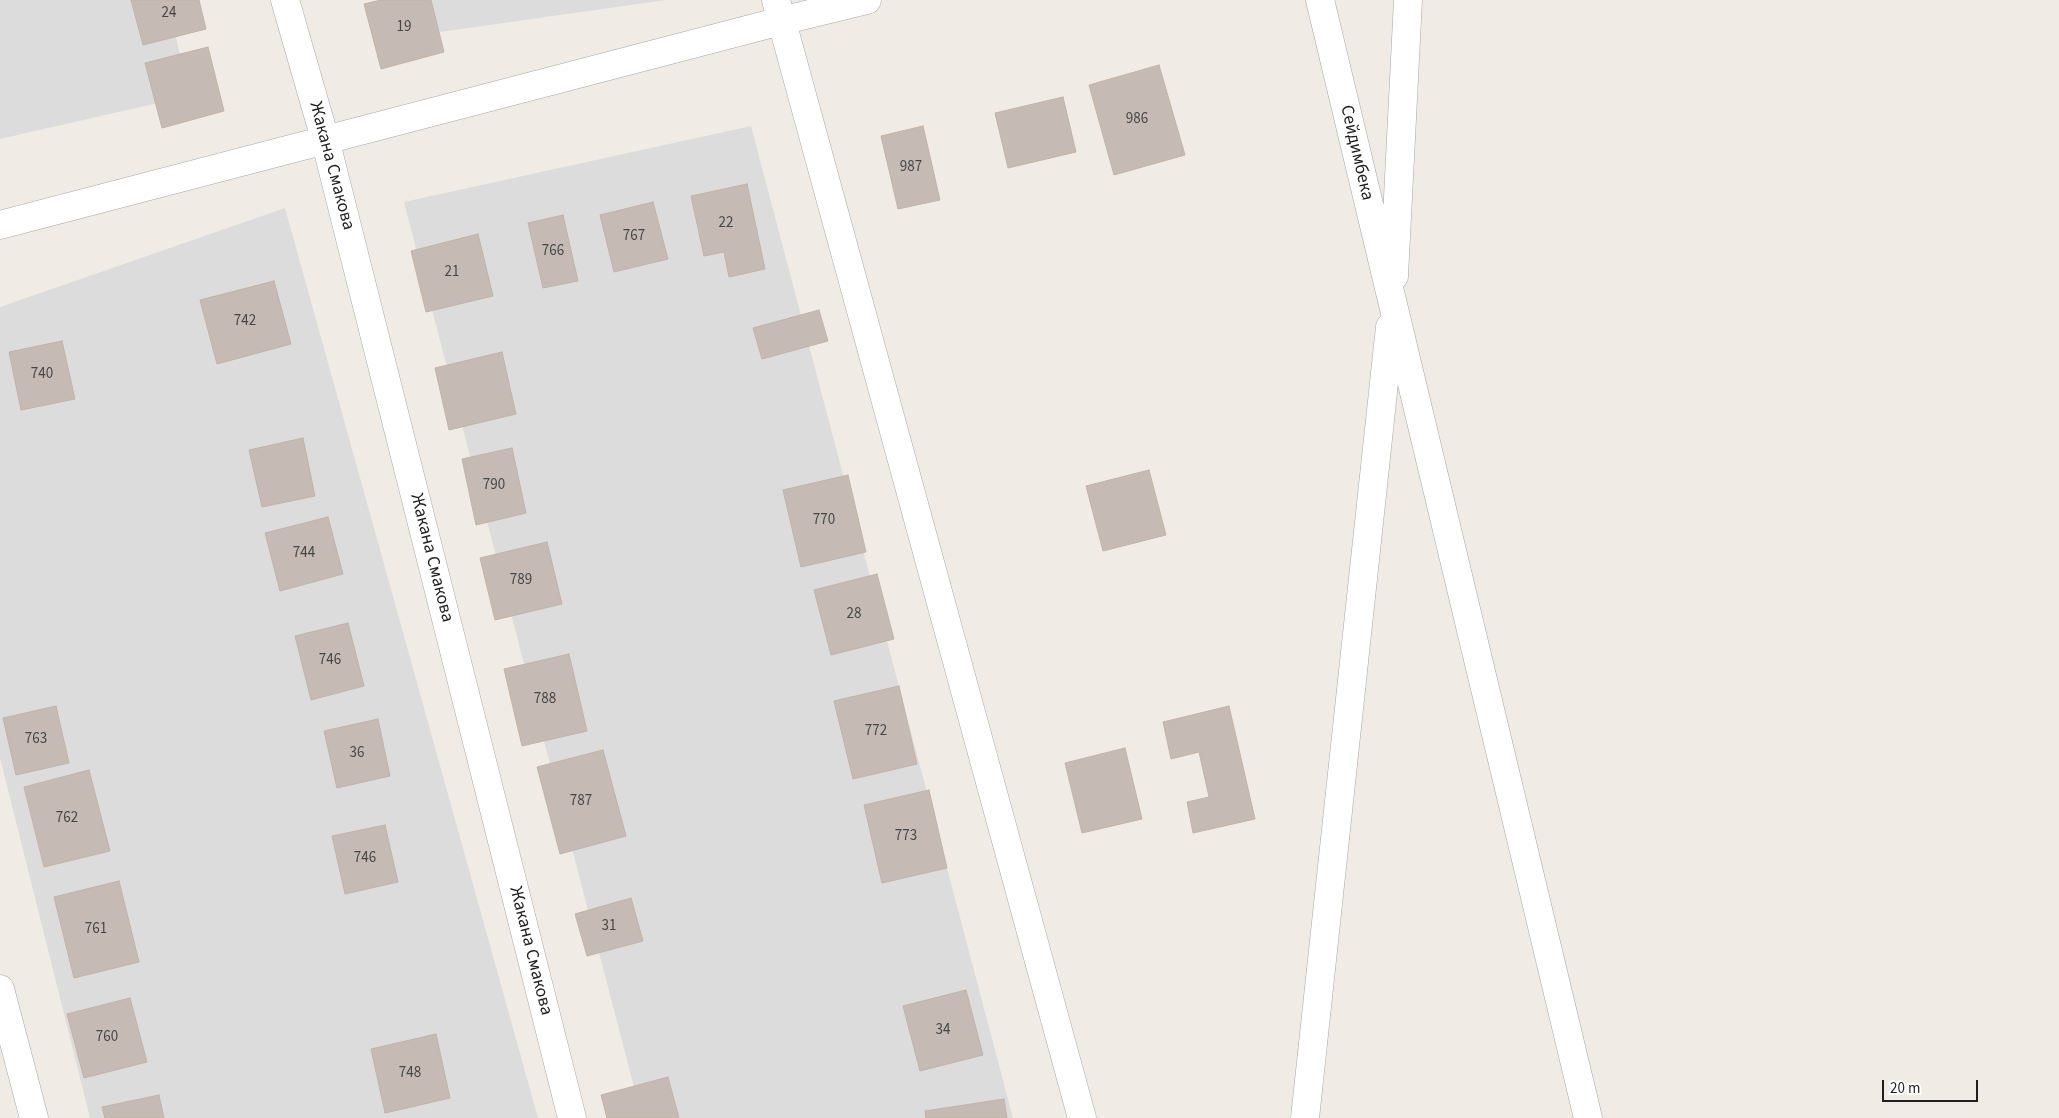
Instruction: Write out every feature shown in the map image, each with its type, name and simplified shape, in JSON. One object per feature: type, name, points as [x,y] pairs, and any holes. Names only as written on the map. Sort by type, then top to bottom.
[{"type":"street","name":"Жакана Смакова","points":[[285,0],[325,139],[572,1118]]},
{"type":"street","points":[[0,225],[325,139],[779,10],[867,0]]},
{"type":"street","name":"Сейдимбека","points":[[1320,0],[1588,1118]]},
{"type":"street","points":[[1305,1118],[1392,306],[1408,0]]},
{"type":"street","points":[[779,10],[1082,1118]]},
{"type":"street","points":[[0,989],[34,1118]]},
{"type":"shaded area","points":[[0,0],[168,0],[189,96],[0,139]]},
{"type":"shaded area","points":[[401,0],[666,0],[412,36]]},
{"type":"shaded area","points":[[751,126],[1013,1118],[642,1118],[404,202]]},
{"type":"shaded area","points":[[285,208],[538,1118],[90,1118],[0,758],[0,307]]},
{"type":"building","points":[[131,0],[199,0],[206,29],[143,45]]},
{"type":"building","points":[[381,0],[431,0],[444,52],[381,69],[364,4]]},
{"type":"building","points":[[208,47],[224,111],[162,128],[145,63]]},
{"type":"building","points":[[1159,65],[1185,155],[1114,175],[1089,85]]},
{"type":"building","points":[[1063,97],[1076,152],[1008,168],[995,113]]},
{"type":"building","points":[[923,126],[940,200],[898,209],[881,136]]},
{"type":"building","points":[[747,184],[765,269],[729,277],[724,252],[704,256],[691,196]]},
{"type":"building","points":[[653,202],[668,259],[614,272],[600,215]]},
{"type":"building","points":[[563,215],[578,281],[543,288],[528,223]]},
{"type":"building","points":[[478,234],[493,296],[426,312],[411,251]]},
{"type":"building","points":[[274,281],[291,344],[217,364],[200,300]]},
{"type":"building","points":[[819,310],[828,341],[762,359],[753,328]]},
{"type":"building","points":[[62,341],[75,399],[21,410],[9,352]]},
{"type":"building","points":[[502,352],[516,414],[449,430],[435,368]]},
{"type":"building","points":[[303,438],[315,496],[262,507],[249,450]]},
{"type":"building","points":[[512,448],[526,513],[476,525],[462,459]]},
{"type":"building","points":[[1149,470],[1166,535],[1103,551],[1086,486]]},
{"type":"building","points":[[848,475],[866,552],[801,567],[783,490]]},
{"type":"building","points":[[328,517],[343,574],[280,591],[265,533]]},
{"type":"building","points":[[547,542],[562,604],[495,620],[480,558]]},
{"type":"building","points":[[877,574],[894,639],[831,655],[814,590]]},
{"type":"building","points":[[348,623],[364,686],[311,700],[295,636]]},
{"type":"building","points":[[569,654],[587,731],[522,746],[504,669]]},
{"type":"building","points":[[899,686],[917,764],[853,779],[834,701]]},
{"type":"building","points":[[56,706],[69,763],[16,775],[3,718]]},
{"type":"building","points":[[1229,706],[1255,819],[1193,833],[1187,802],[1209,797],[1199,752],[1171,759],[1163,722]]},
{"type":"building","points":[[378,719],[390,776],[337,788],[324,731]]},
{"type":"building","points":[[1125,748],[1142,819],[1082,833],[1065,763]]},
{"type":"building","points":[[603,750],[626,836],[560,854],[537,767]]},
{"type":"building","points":[[89,770],[110,851],[44,867],[24,787]]},
{"type":"building","points":[[929,790],[947,868],[882,883],[864,805]]},
{"type":"building","points":[[385,825],[398,882],[345,894],[332,836]]},
{"type":"building","points":[[119,881],[139,962],[74,978],[54,897]]},
{"type":"building","points":[[631,898],[643,941],[587,956],[575,914]]},
{"type":"building","points":[[966,990],[983,1055],[920,1071],[903,1006]]},
{"type":"building","points":[[130,998],[147,1062],[84,1078],[67,1014]]},
{"type":"building","points":[[436,1034],[450,1098],[385,1113],[371,1049]]},
{"type":"building","points":[[668,1077],[679,1118],[607,1118],[601,1095]]},
{"type":"building","points":[[159,1095],[164,1118],[105,1118],[102,1107]]},
{"type":"building","points":[[1004,1099],[1007,1118],[926,1118],[925,1111]]}]
